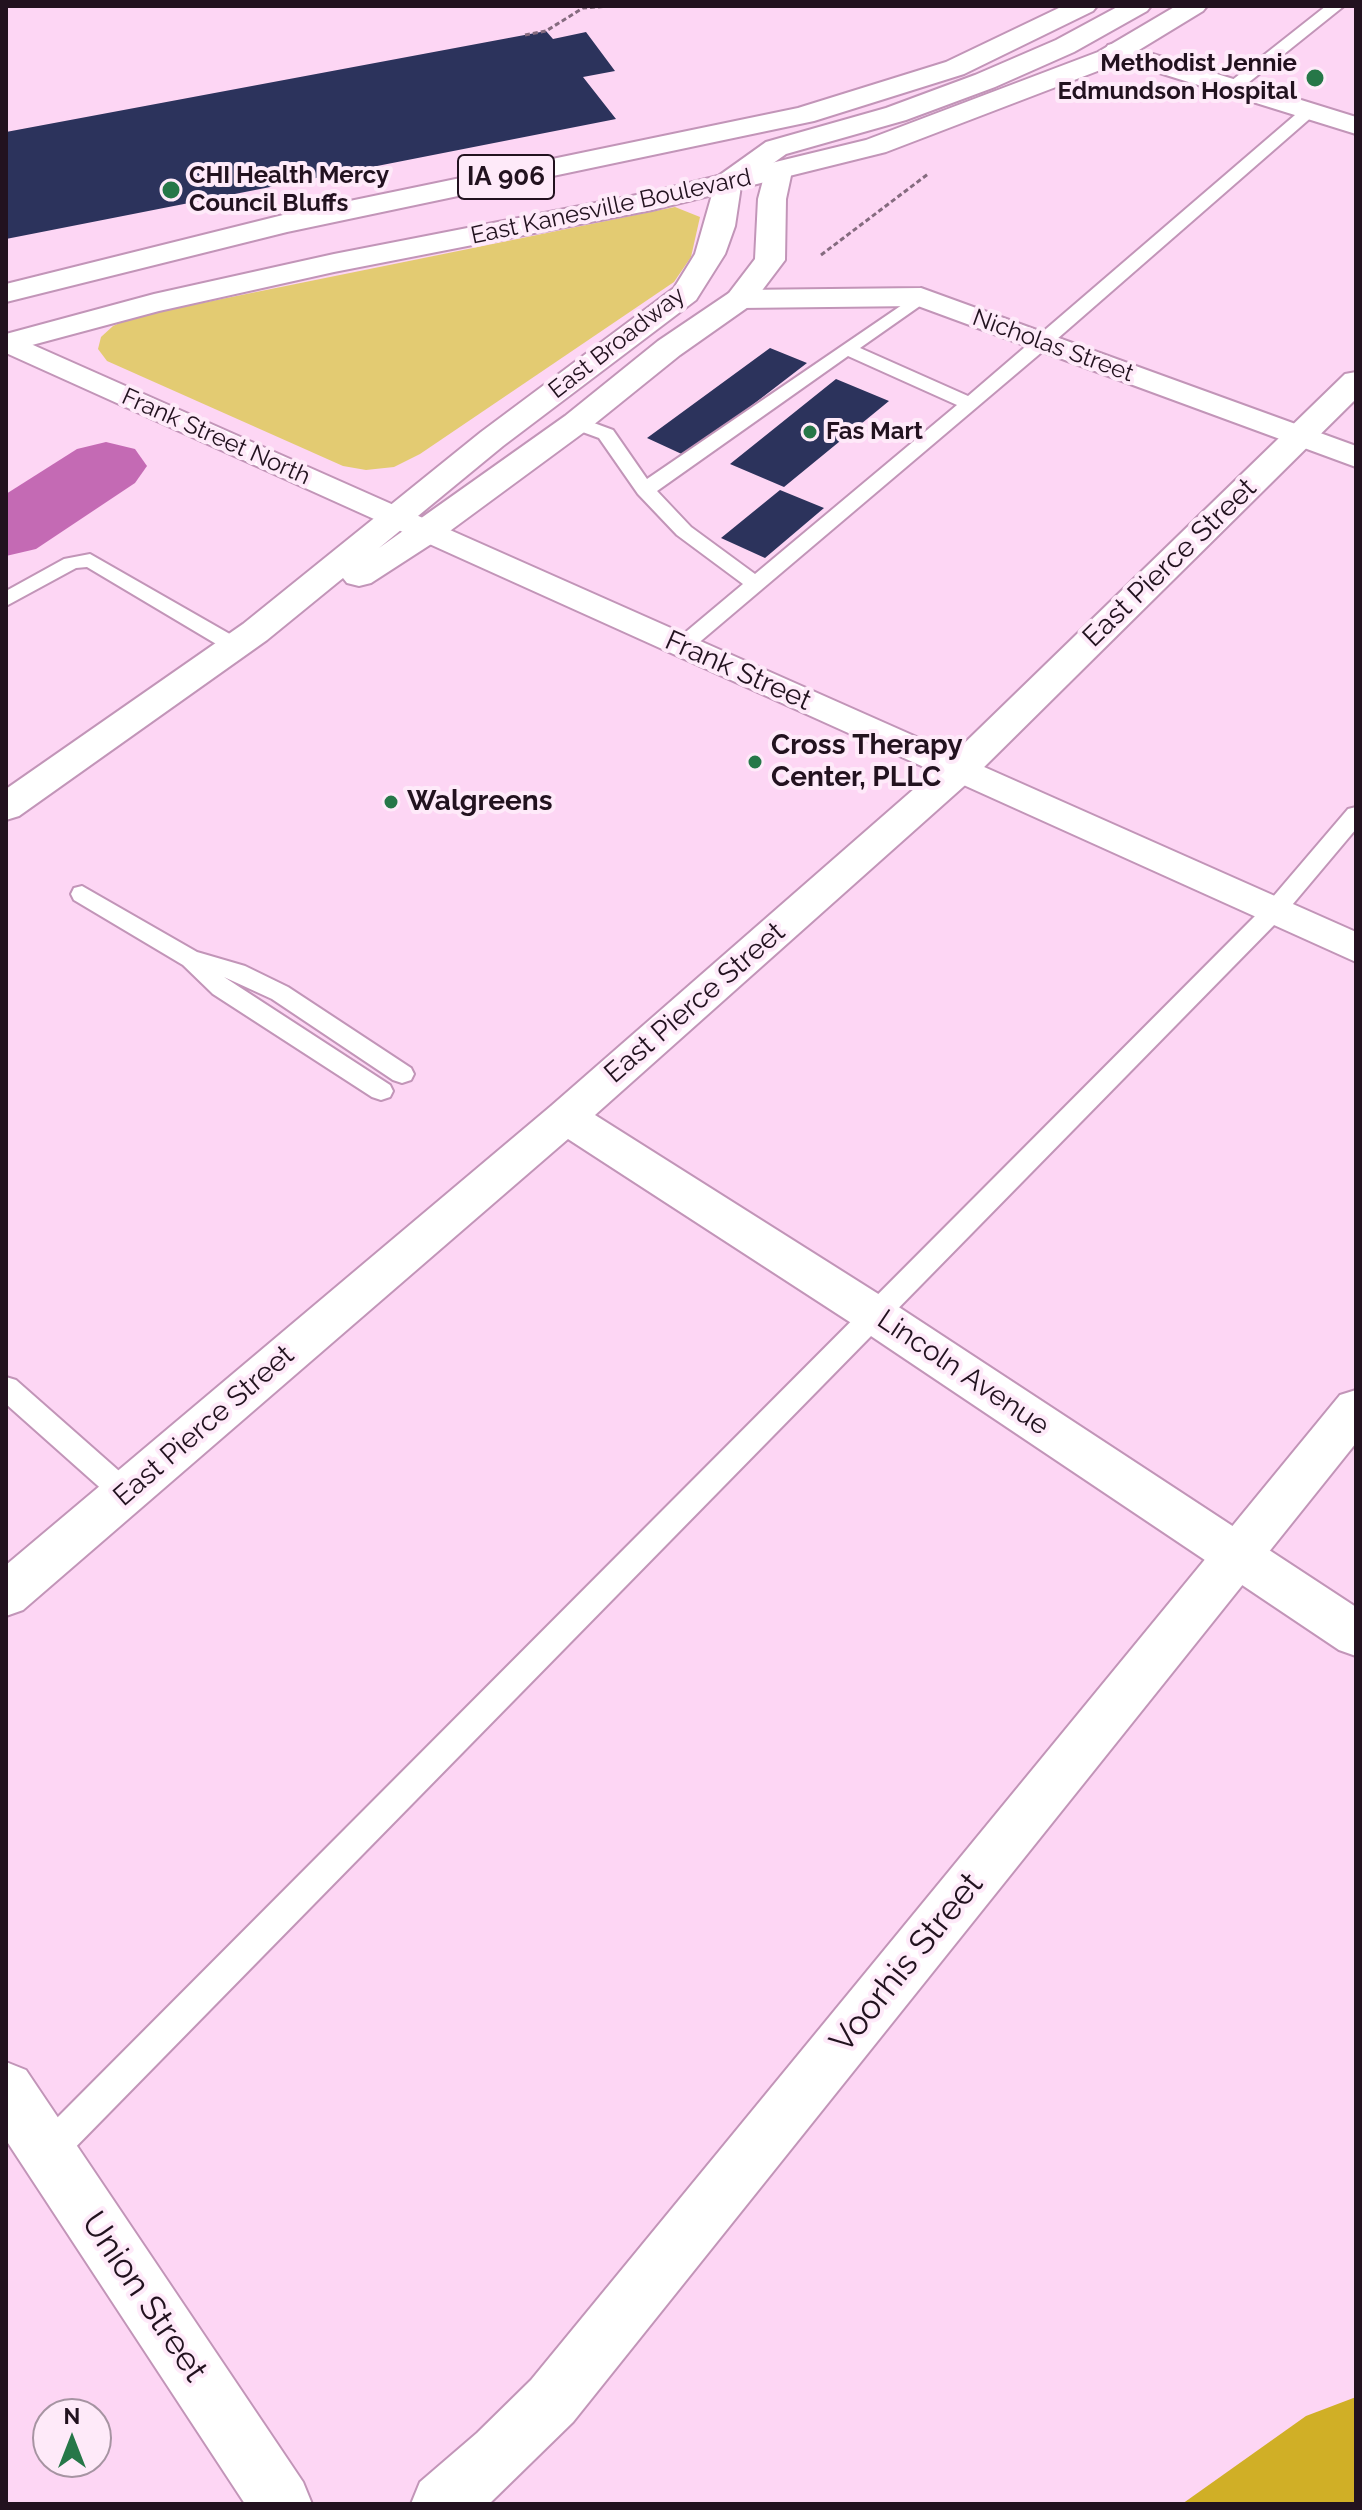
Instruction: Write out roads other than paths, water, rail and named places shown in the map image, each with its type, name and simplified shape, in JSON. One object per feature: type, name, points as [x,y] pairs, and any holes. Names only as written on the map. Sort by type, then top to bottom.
[{"type":"main road","name":"East Kanesville Boulevard","points":[[6,293],[287,223],[804,115],[891,90],[1001,48],[1084,6]]},
{"type":"main road","points":[[727,183],[776,148],[896,114],[985,81],[1065,46],[1138,6]]},
{"type":"main road","name":"East Kanesville Boulevard","points":[[6,343],[184,297],[727,183],[876,146],[1061,78],[1117,51],[1194,6]]},
{"type":"main road","points":[[1117,51],[1356,126]]},
{"type":"main road","name":"East Broadway","points":[[245,639],[333,593],[427,532],[576,423],[669,348],[740,299],[770,260],[772,199],[778,171]]},
{"type":"main road","name":"East Broadway","points":[[9,802],[245,639],[393,517],[685,294],[710,254],[720,226],[727,183]]},
{"type":"main road","name":"Nicholas Street","points":[[740,299],[921,297],[1356,457]]},
{"type":"main road","name":"Frank Street North","points":[[6,343],[427,532]]},
{"type":"main road","name":"East Pierce Street","points":[[6,1595],[566,1117],[959,770],[1356,381]]},
{"type":"main road","name":"Frank Street","points":[[427,532],[1356,948]]},
{"type":"main road","name":"Lincoln Avenue","points":[[566,1117],[875,1315],[1356,1634]]},
{"type":"main road","name":"Voorhis Street","points":[[442,2504],[499,2455],[552,2401],[1356,1409]]},
{"type":"main road","name":"Union Street","points":[[6,2090],[281,2504]]},
{"type":"lane","points":[[1232,88],[1336,6]]},
{"type":"lane","points":[[682,646],[1043,342],[1308,112]]},
{"type":"lane","points":[[645,490],[921,297]]},
{"type":"lane","points":[[847,349],[970,404]]},
{"type":"lane","points":[[576,423],[606,434],[645,490],[684,531],[756,584]]},
{"type":"lane","points":[[6,600],[71,563],[90,560],[245,639]]},
{"type":"lane","points":[[47,2152],[1274,911],[1356,814]]},
{"type":"lane","points":[[82,894],[189,958],[221,988],[381,1091]]},
{"type":"lane","points":[[189,958],[237,972],[280,993],[402,1074]]},
{"type":"lane","points":[[6,1388],[125,1493]]},
{"type":"waterway","points":[[6,531],[106,466]]},
{"type":"place","name":"Methodist Jennie Edmundson Hospital","points":[[1315,78]]},
{"type":"place","name":"CHI Health Mercy Council Bluffs","points":[[171,190]]},
{"type":"place","name":"Fas Mart","points":[[810,432]]},
{"type":"place","name":"Cross Therapy Center, PLLC","points":[[755,762]]},
{"type":"place","name":"Walgreens","points":[[391,802]]}]
